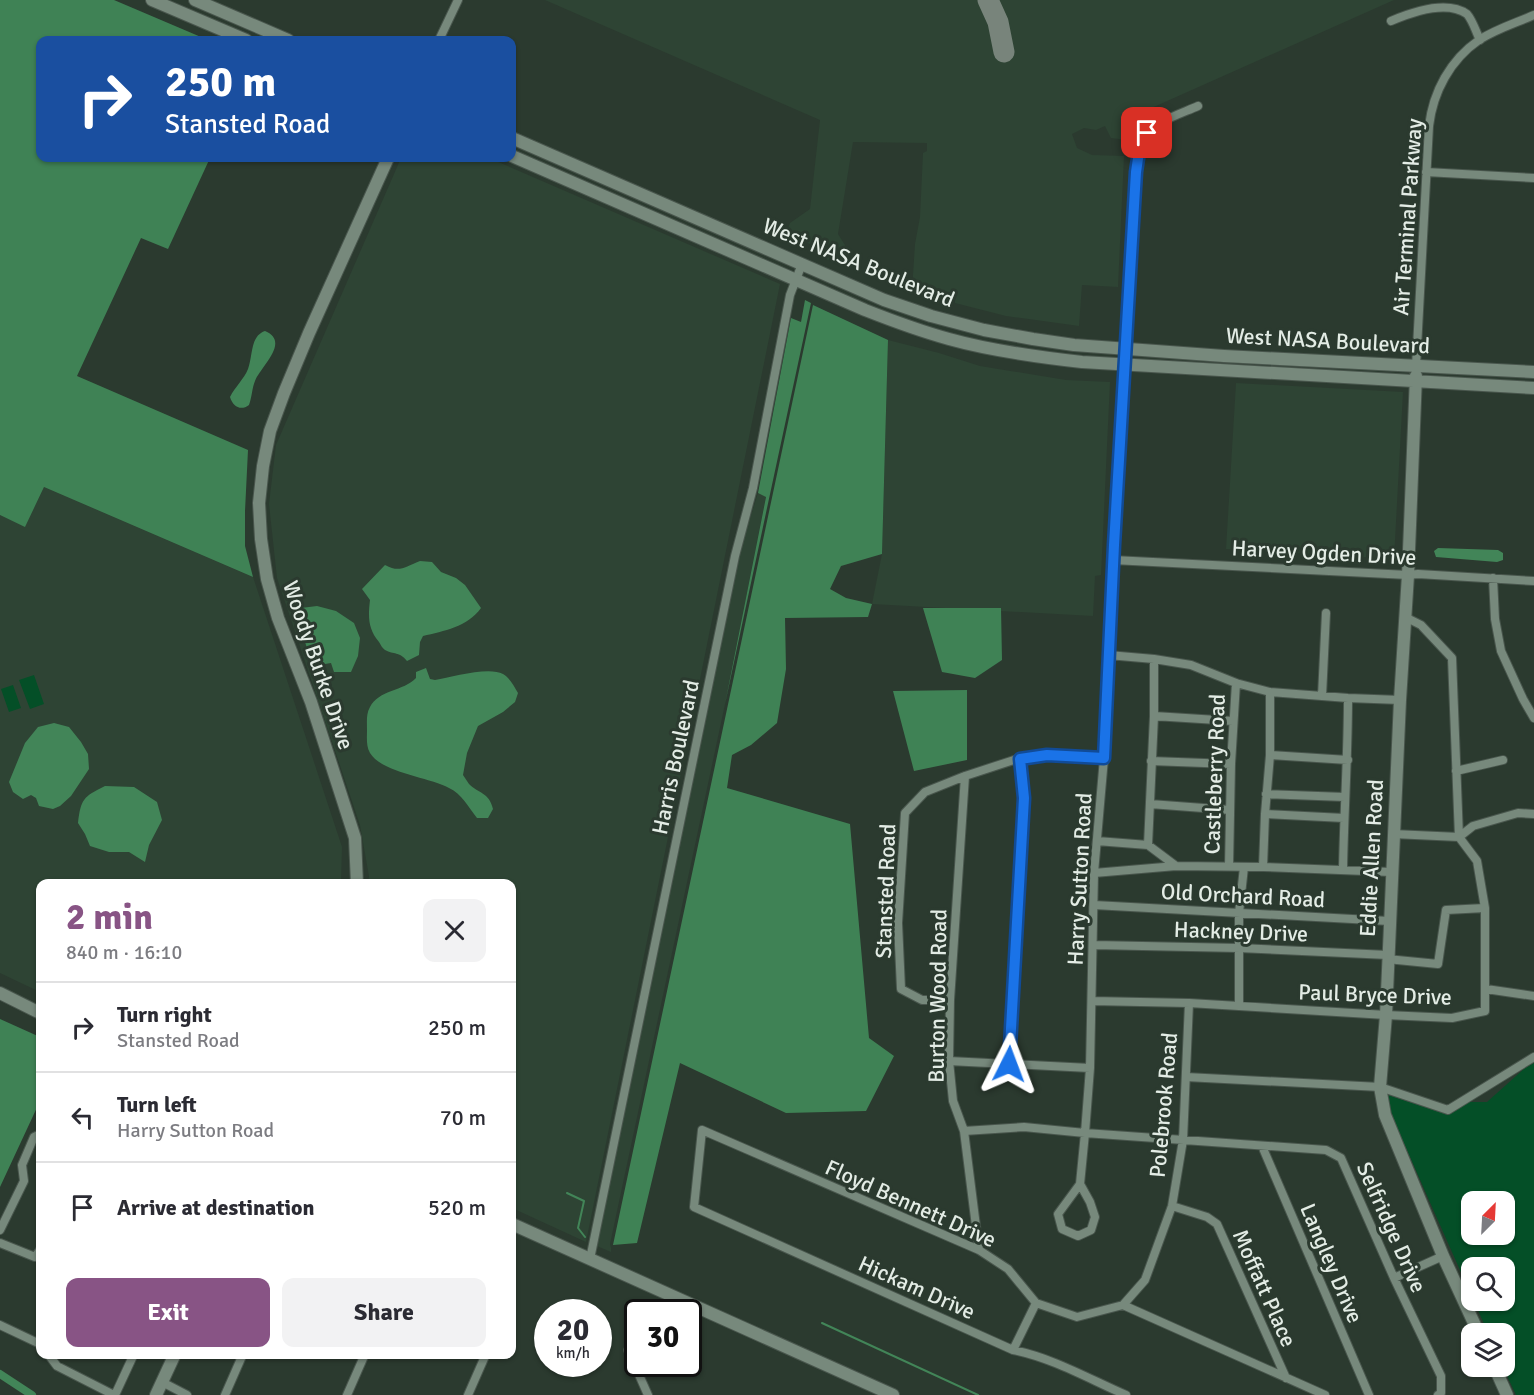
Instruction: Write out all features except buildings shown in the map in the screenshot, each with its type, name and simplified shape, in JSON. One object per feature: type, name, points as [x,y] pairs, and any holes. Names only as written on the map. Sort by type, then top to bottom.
[{"type":"main road","points":[[152,0],[237,36]]},
{"type":"main road","points":[[195,0],[279,36]]},
{"type":"main road","name":"West NASA Boulevard","points":[[516,140],[884,300],[957,324],[991,332],[1125,349],[1534,372]]},
{"type":"main road","name":"West NASA Boulevard","points":[[516,158],[795,280],[899,323],[966,344],[1046,359],[1124,366],[1534,388]]},
{"type":"main road","name":"Woody Burke Drive","points":[[357,879],[355,838],[311,702],[278,618],[267,579],[259,503],[270,431],[284,393],[386,162]]},
{"type":"main road","points":[[675,227],[682,212]]},
{"type":"main road","name":"Eddie Allen Road","points":[[1416,366],[1408,575],[1391,872],[1386,1015],[1380,1087],[1385,1115],[1443,1256],[1474,1323]]},
{"type":"main road","points":[[0,993],[36,1010]]},
{"type":"main road","points":[[516,1226],[893,1395]]},
{"type":"main road","points":[[156,1395],[173,1359]]},
{"type":"main road","points":[[1499,1377],[1507,1395]]},
{"type":"street","points":[[441,36],[458,0]]},
{"type":"street","points":[[1391,21],[1429,7],[1449,4],[1467,14],[1480,40]]},
{"type":"street","name":"Air Terminal Parkway","points":[[1416,366],[1429,119],[1437,93],[1444,79],[1465,52],[1480,40],[1534,15]]},
{"type":"street","name":"Harry Sutton Road","points":[[1080,1184],[1090,1068],[1094,873],[1104,758],[1113,560],[1136,172],[1140,145],[1151,129],[1198,106]]},
{"type":"street","points":[[1426,172],[1534,178]]},
{"type":"street","name":"Harris Boulevard","points":[[590,1259],[735,556],[753,488],[790,295],[802,264]]},
{"type":"street","name":"Harvey Ogden Drive","points":[[1113,560],[1534,581]]},
{"type":"street","points":[[1493,578],[1495,618],[1501,651],[1534,718]]},
{"type":"street","points":[[1322,696],[1326,613]]},
{"type":"street","points":[[1405,617],[1421,625],[1452,658],[1460,837]]},
{"type":"street","points":[[1108,655],[1191,664],[1236,683],[1270,692],[1400,700]]},
{"type":"street","points":[[1148,845],[1154,716],[1154,659]]},
{"type":"street","name":"Castleberry Road","points":[[1229,866],[1231,764],[1236,683]]},
{"type":"street","points":[[1263,867],[1270,755],[1270,692]]},
{"type":"street","points":[[1343,869],[1348,760],[1348,698]]},
{"type":"street","points":[[1154,716],[1233,721]]},
{"type":"street","name":"Stansted Road","points":[[950,1000],[922,1000],[901,989],[898,923],[905,813],[925,792],[965,776],[1020,759],[1047,755],[1104,758]]},
{"type":"street","points":[[1270,755],[1348,760]]},
{"type":"street","points":[[1009,1064],[1024,798],[1020,759]]},
{"type":"street","points":[[1456,771],[1503,760]]},
{"type":"street","points":[[1151,761],[1231,764]]},
{"type":"street","name":"Burton Wood Road","points":[[965,776],[950,1000],[949,1061],[953,1101],[963,1131],[979,1250]]},
{"type":"street","points":[[1266,794],[1345,797]]},
{"type":"street","points":[[1150,804],[1230,810]]},
{"type":"street","points":[[1393,834],[1460,837],[1473,826],[1518,813],[1534,814]]},
{"type":"street","points":[[1265,814],[1344,818]]},
{"type":"street","name":"Paul Bryce Drive","points":[[1092,1001],[1189,1003],[1452,1018],[1485,1011],[1485,908],[1477,861],[1460,837]]},
{"type":"street","points":[[1097,841],[1148,845],[1176,866]]},
{"type":"street","points":[[1094,873],[1176,866],[1391,872]]},
{"type":"street","points":[[1239,1006],[1239,913],[1244,867]]},
{"type":"street","name":"Old Orchard Road","points":[[1094,905],[1389,921]]},
{"type":"street","name":"Hackney Drive","points":[[1094,945],[1239,948],[1388,957],[1438,964],[1446,910],[1485,908]]},
{"type":"street","points":[[1486,989],[1534,996]]},
{"type":"street","name":"Polebrook Road","points":[[1123,1305],[1145,1280],[1172,1206],[1183,1140],[1189,1003]]},
{"type":"street","points":[[1186,1077],[1380,1087],[1448,1110],[1534,1057]]},
{"type":"street","points":[[949,1061],[1090,1068]]},
{"type":"street","name":"Selfridge Drive","points":[[963,1131],[1024,1127],[1326,1149],[1341,1158],[1394,1278],[1441,1376],[1439,1394]]},
{"type":"street","name":"Hickam Drive","points":[[702,1130],[694,1207],[1013,1350],[1050,1360],[1126,1395]]},
{"type":"street","name":"Floyd Bennett Drive","points":[[702,1130],[979,1250],[1008,1269],[1036,1303]]},
{"type":"street","points":[[0,1230],[24,1181],[22,1165],[36,1136]]},
{"type":"street","name":"Langley Drive","points":[[1262,1146],[1369,1395]]},
{"type":"street","points":[[1080,1184],[1095,1217],[1091,1230],[1078,1236],[1062,1229],[1058,1214],[1080,1184]]},
{"type":"street","name":"Moffatt Place","points":[[1172,1206],[1207,1217],[1217,1224],[1286,1378]]},
{"type":"street","points":[[0,1242],[36,1256]]},
{"type":"street","points":[[1394,1278],[1443,1256]]},
{"type":"street","points":[[1013,1350],[1036,1303],[1077,1317],[1123,1305],[1325,1395]]},
{"type":"street","points":[[0,1325],[36,1342]]},
{"type":"street","points":[[52,1359],[57,1366],[115,1395],[133,1359]]},
{"type":"street","points":[[225,1395],[241,1359]]},
{"type":"street","points":[[347,1395],[364,1359]]},
{"type":"street","points":[[468,1395],[484,1359]]},
{"type":"street","points":[[640,1377],[648,1395]]},
{"type":"street","points":[[162,1382],[187,1395]]},
{"type":"shaded area","points":[[0,0],[114,0],[199,36],[36,36],[36,162],[208,162],[168,249],[141,238],[77,376],[248,450],[245,546],[253,577],[44,487],[25,527],[0,515]]},
{"type":"shaded area","points":[[545,0],[1394,0],[1138,114],[1127,125],[1126,140],[1111,138],[1105,126],[1096,130],[1084,128],[1072,134],[1077,148],[1092,155],[1124,156],[1118,287],[1082,285],[1079,326],[1006,316],[955,303],[955,293],[912,290],[915,244],[920,217],[923,153],[927,151],[927,143],[853,142],[838,234],[848,250],[844,261],[832,256],[828,260],[812,252],[812,245],[786,233],[790,223],[810,209],[820,120]]},
{"type":"shaded area","points":[[399,162],[498,162],[780,284],[586,1242],[516,1210],[516,879],[369,879],[360,825],[277,578],[269,504],[276,445]]},
{"type":"shaded area","points":[[805,300],[811,303],[725,704],[766,497],[758,493],[791,318],[801,322]]},
{"type":"shaded area","points":[[813,305],[888,340],[882,554],[841,566],[830,589],[846,598],[872,604],[868,617],[785,618],[786,669],[777,723],[751,745],[732,755],[727,788],[850,824],[869,1038],[894,1056],[866,1111],[786,1113],[680,1063],[637,1243],[613,1245]]},
{"type":"shaded area","points":[[265,331],[275,341],[275,348],[255,381],[249,405],[243,408],[238,407],[230,397],[248,369],[254,342]]},
{"type":"shaded area","points":[[888,340],[980,366],[1066,380],[1110,382],[1101,575],[1095,576],[1093,616],[872,604],[882,554]]},
{"type":"shaded area","points":[[1236,383],[1403,392],[1394,559],[1226,549]]},
{"type":"shaded area","points":[[44,487],[253,577],[342,847],[341,879],[36,879],[36,990],[0,973],[0,515],[25,526]]},
{"type":"shaded area","points":[[758,493],[766,496],[725,704],[610,1244],[611,1252],[597,1246],[738,556]]},
{"type":"shaded area","points":[[1438,548],[1498,550],[1503,553],[1503,560],[1497,562],[1436,557],[1434,551]]},
{"type":"shaded area","points":[[420,561],[432,562],[441,572],[456,578],[465,585],[481,608],[462,624],[423,636],[419,655],[407,661],[399,654],[385,650],[375,637],[370,622],[370,600],[362,589],[385,565],[398,569]]},
{"type":"shaded area","points":[[317,606],[336,611],[354,623],[360,638],[358,656],[351,672],[334,672],[331,663],[313,666],[300,627],[301,608]]},
{"type":"shaded area","points":[[923,608],[1001,608],[1002,660],[975,678],[942,672]]},
{"type":"shaded area","points":[[426,668],[430,679],[435,680],[480,672],[497,672],[512,682],[518,693],[515,702],[503,712],[478,726],[467,753],[463,775],[469,784],[489,799],[493,809],[488,818],[477,818],[454,791],[440,784],[395,770],[376,760],[370,753],[367,742],[367,715],[374,701],[405,686],[416,678],[416,672]]},
{"type":"shaded area","points":[[34,675],[44,704],[30,709],[19,680]]},
{"type":"shaded area","points":[[13,685],[21,708],[9,712],[1,689]]},
{"type":"shaded area","points":[[967,690],[967,760],[914,771],[893,691]]},
{"type":"shaded area","points":[[54,723],[69,727],[81,742],[88,754],[89,769],[71,796],[53,809],[39,806],[36,798],[31,795],[23,799],[13,792],[9,782],[25,743],[38,727]]},
{"type":"shaded area","points":[[105,786],[134,787],[157,802],[162,820],[149,845],[145,862],[129,852],[109,852],[90,846],[78,823],[80,809],[88,796]]},
{"type":"shaded area","points":[[0,1019],[36,1035],[36,1110],[0,1187]]},
{"type":"shaded area","points":[[1534,1063],[1534,1395],[1516,1395],[1508,1377],[1515,1377],[1515,1323],[1484,1323],[1478,1311],[1515,1311],[1515,1257],[1461,1257],[1461,1272],[1387,1105],[1385,1094],[1446,1114],[1469,1102],[1487,1102],[1525,1068]]},
{"type":"waterway","points":[[567,1193],[584,1201],[578,1228],[585,1237]]},
{"type":"waterway","points":[[822,1323],[978,1395]]},
{"type":"waterway","points":[[0,1374],[32,1395]]},
{"type":"taxiway","points":[[988,0],[998,22],[1004,52]]},
{"type":"route","points":[[1009,1064],[1024,798],[1020,759],[1047,755],[1104,758],[1137,156],[1147,133]]}]
